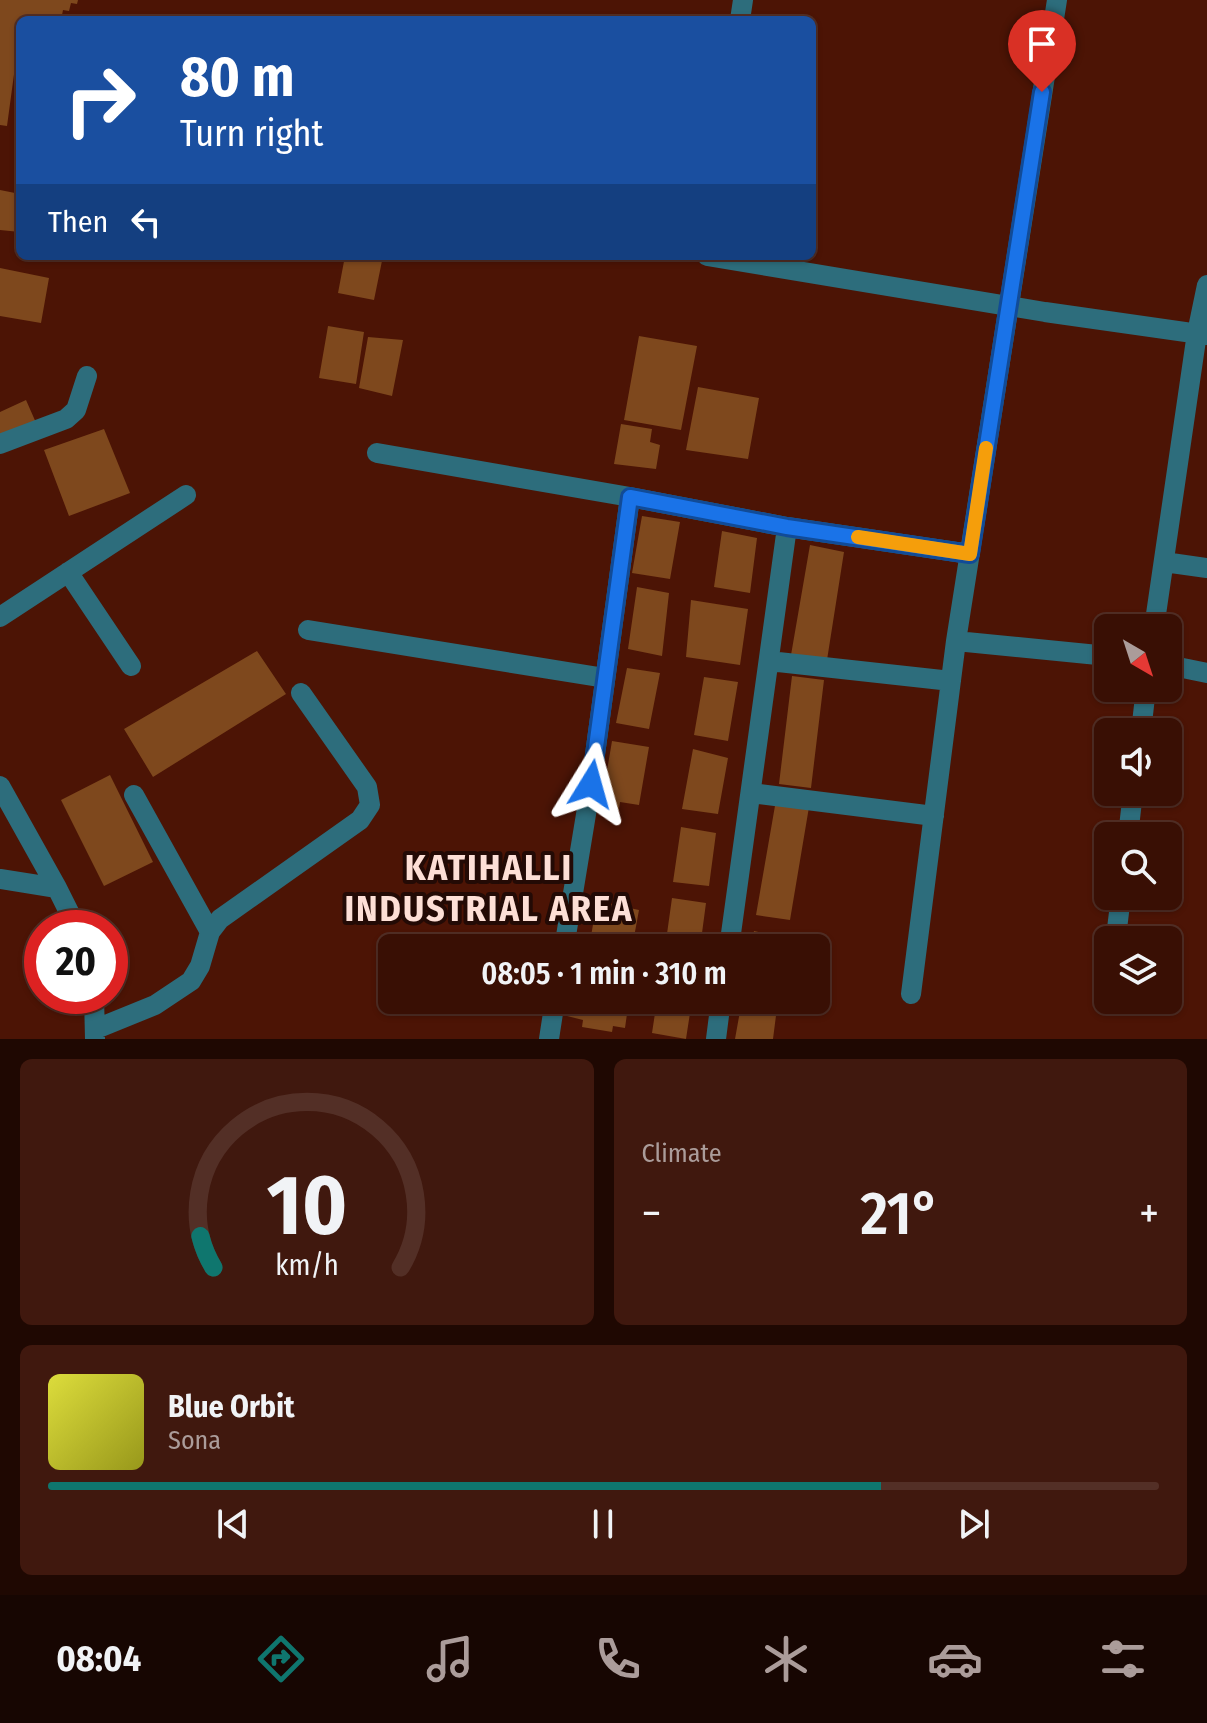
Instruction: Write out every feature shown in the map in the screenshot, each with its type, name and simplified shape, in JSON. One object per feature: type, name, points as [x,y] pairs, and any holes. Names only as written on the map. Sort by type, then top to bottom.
[{"type":"street","points":[[911,994],[956,641],[1057,0]]},
{"type":"street","points":[[732,260],[1202,334]]},
{"type":"street","points":[[1156,614],[1202,334],[1207,285]]},
{"type":"street","points":[[0,444],[66,419],[76,410],[87,376]]},
{"type":"street","points":[[377,453],[787,527],[970,554]]},
{"type":"street","points":[[0,617],[186,495]]},
{"type":"street","points":[[566,934],[591,784],[630,497]]},
{"type":"street","points":[[731,934],[787,527]]},
{"type":"street","points":[[1164,562],[1207,568]]},
{"type":"street","points":[[68,572],[131,666]]},
{"type":"street","points":[[308,630],[605,678]]},
{"type":"street","points":[[956,641],[1094,655]]},
{"type":"street","points":[[769,661],[951,681]]},
{"type":"street","points":[[1182,668],[1207,673]]},
{"type":"street","points":[[95,1014],[96,1034],[155,1005],[191,981],[200,966],[210,932],[220,919],[360,820],[370,805],[367,787],[301,693]]},
{"type":"street","points":[[0,786],[68,910]]},
{"type":"street","points":[[751,793],[934,816]]},
{"type":"street","points":[[134,795],[210,932]]},
{"type":"street","points":[[0,879],[57,888]]},
{"type":"street","points":[[549,1039],[553,1014]]},
{"type":"street","points":[[716,1039],[719,1014]]},
{"type":"building","points":[[0,0],[78,0],[77,4],[71,3],[69,11],[63,10],[62,16],[16,16],[16,67],[7,126],[0,125]]},
{"type":"building","points":[[0,190],[16,193],[16,232],[0,230]]},
{"type":"building","points":[[344,260],[382,260],[374,300],[338,293]]},
{"type":"building","points":[[0,268],[49,278],[41,323],[0,316]]},
{"type":"building","points":[[328,326],[364,332],[356,384],[319,378]]},
{"type":"building","points":[[639,336],[697,346],[681,430],[624,420]]},
{"type":"building","points":[[368,337],[403,340],[392,396],[359,388]]},
{"type":"building","points":[[698,387],[759,398],[748,459],[686,450]]},
{"type":"building","points":[[26,400],[37,425],[0,442],[0,412]]},
{"type":"building","points":[[621,424],[652,429],[650,442],[660,445],[656,469],[614,464]]},
{"type":"building","points":[[104,429],[130,493],[69,516],[44,450]]},
{"type":"building","points":[[642,516],[680,522],[670,579],[632,573]]},
{"type":"building","points":[[722,531],[757,538],[750,593],[714,587]]},
{"type":"building","points":[[810,545],[844,552],[827,660],[791,655]]},
{"type":"building","points":[[637,587],[669,593],[662,656],[628,649]]},
{"type":"building","points":[[691,600],[748,609],[740,665],[686,657]]},
{"type":"building","points":[[257,651],[286,694],[153,777],[124,729]]},
{"type":"building","points":[[627,668],[660,673],[649,729],[616,723]]},
{"type":"building","points":[[792,676],[824,680],[811,788],[779,784]]},
{"type":"building","points":[[704,677],[738,682],[728,741],[694,735]]},
{"type":"building","points":[[612,741],[649,747],[639,805],[620,802],[618,815],[600,812]]},
{"type":"building","points":[[693,749],[728,758],[718,814],[682,809]]},
{"type":"building","points":[[110,775],[153,862],[104,886],[61,800]]},
{"type":"building","points":[[776,800],[809,807],[790,920],[756,915]]},
{"type":"building","points":[[681,827],[716,833],[709,886],[673,882]]},
{"type":"building","points":[[672,898],[706,903],[702,934],[667,934]]},
{"type":"building","points":[[597,901],[639,910],[635,934],[591,934]]},
{"type":"building","points":[[627,1014],[625,1028],[613,1026],[612,1032],[582,1027],[583,1020],[567,1016]]},
{"type":"building","points":[[655,1014],[690,1014],[686,1039],[652,1033]]},
{"type":"building","points":[[739,1014],[776,1014],[773,1039],[735,1039]]},
{"type":"slow traffic","points":[[858,537],[970,554],[986,448]]},
{"type":"district","name":"KATIHALLI INDUSTRIAL AREA","points":[[489,888]]},
{"type":"route","points":[[591,784],[630,497],[787,527],[970,554],[1042,92]]}]
